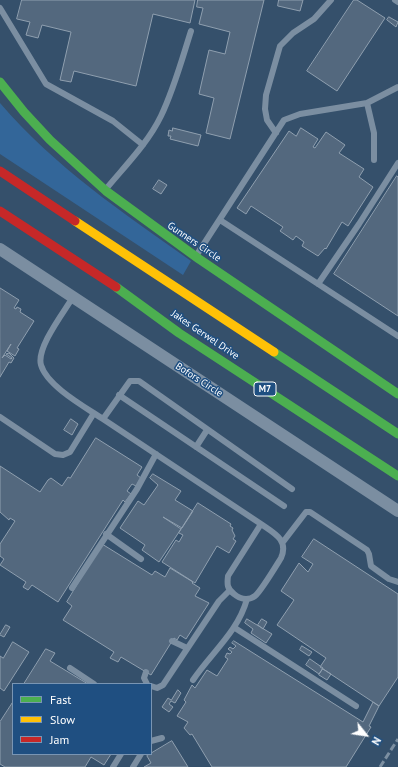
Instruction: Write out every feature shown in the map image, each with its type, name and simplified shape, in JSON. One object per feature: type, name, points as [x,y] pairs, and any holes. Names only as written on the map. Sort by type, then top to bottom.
[{"type":"main road","name":"Gunners Circle","points":[[0,82],[29,119],[57,148],[105,191],[195,257],[398,394]]},
{"type":"main road","points":[[0,171],[398,434]]},
{"type":"main road","name":"Jakes Gerwel Drive","points":[[0,211],[133,298],[179,332],[398,476]]},
{"type":"street","name":"Bofors Circle","points":[[0,249],[398,511]]},
{"type":"lane","points":[[276,133],[267,120],[265,109],[266,95],[280,46],[294,33],[314,19],[331,0]]},
{"type":"lane","points":[[0,8],[46,84],[113,121],[143,145]]},
{"type":"lane","points":[[105,191],[143,145],[161,116],[169,97],[191,31]]},
{"type":"lane","points":[[195,257],[284,120],[292,116],[367,103],[398,87]]},
{"type":"lane","points":[[367,103],[374,133],[374,160]]},
{"type":"lane","points":[[318,284],[398,163]]},
{"type":"lane","points":[[220,220],[398,336]]},
{"type":"lane","points":[[73,297],[45,343],[40,355],[40,364],[43,371],[59,388],[94,413],[156,454],[261,524],[279,536],[283,542],[284,551],[281,558],[255,596],[247,599],[239,597],[229,591],[227,584],[228,576],[261,524]]},
{"type":"lane","points":[[103,419],[130,381],[139,381],[292,489]]},
{"type":"lane","points":[[119,395],[284,506]]},
{"type":"lane","points":[[0,417],[55,454],[63,455],[70,452],[80,439],[94,413]]},
{"type":"lane","points":[[196,447],[207,430]]},
{"type":"lane","points":[[72,588],[106,534],[137,489],[156,454]]},
{"type":"lane","points":[[283,542],[306,512],[310,512],[367,550],[371,566],[389,579],[398,582]]},
{"type":"lane","points":[[106,534],[141,559]]},
{"type":"lane","points":[[152,686],[157,688],[164,685],[219,601],[229,591]]},
{"type":"lane","points":[[193,680],[235,628],[242,615],[247,599]]},
{"type":"lane","points":[[235,628],[356,706]]},
{"type":"lane","points":[[172,641],[187,648]]},
{"type":"lane","points":[[70,668],[92,683]]},
{"type":"lane","points":[[146,672],[144,678],[146,683]]},
{"type":"lane","points":[[152,741],[162,738]]},
{"type":"lane","points":[[112,767],[120,755]]},
{"type":"lane","points":[[133,767],[140,755]]},
{"type":"shaded area","points":[[0,103],[21,126],[67,169],[115,207],[191,261],[183,275],[0,154]]},
{"type":"building","points":[[22,0],[195,0],[190,23],[153,14],[136,86],[74,71],[71,82],[60,80],[71,32],[42,25],[38,38],[26,35],[30,22],[17,19]]},
{"type":"building","points":[[198,0],[264,0],[230,139],[206,133],[214,98],[199,94],[209,50],[225,54],[230,32],[199,24],[203,8],[197,7]]},
{"type":"building","points":[[279,0],[303,0],[300,11],[278,6]]},
{"type":"building","points":[[354,0],[357,0],[385,18],[337,91],[307,71]]},
{"type":"building","points":[[389,17],[398,22],[396,27],[387,20]]},
{"type":"building","points":[[173,128],[201,135],[198,146],[170,139],[171,136],[168,136],[169,130],[172,131]]},
{"type":"building","points":[[301,128],[318,139],[313,147],[315,148],[326,132],[345,145],[339,153],[364,169],[359,177],[373,187],[348,226],[342,222],[326,249],[325,248],[318,256],[302,246],[304,242],[296,236],[293,240],[280,231],[283,227],[251,206],[246,214],[237,208],[289,131],[296,136]]},
{"type":"building","points":[[397,176],[398,177],[398,316],[334,274]]},
{"type":"building","points":[[159,180],[167,185],[161,194],[153,189]]},
{"type":"building","points":[[0,288],[19,300],[14,308],[16,309],[17,307],[21,309],[20,312],[34,321],[17,348],[19,349],[15,356],[7,351],[11,344],[2,358],[5,355],[11,359],[12,358],[6,354],[9,353],[14,358],[11,363],[9,362],[0,377]]},
{"type":"building","points":[[71,419],[78,424],[72,435],[64,430]]},
{"type":"building","points":[[96,438],[142,467],[137,475],[141,478],[136,486],[132,484],[127,491],[131,494],[125,502],[123,500],[58,602],[32,585],[28,590],[23,587],[26,582],[0,565],[4,559],[0,556],[0,544],[15,521],[10,518],[9,520],[0,512],[0,466],[40,492],[51,478],[62,486],[68,477],[70,478]]},
{"type":"building","points":[[153,474],[181,491],[175,500],[193,511],[182,528],[163,517],[181,529],[159,562],[142,550],[145,545],[120,528],[138,501],[144,505],[158,485],[150,478]]},
{"type":"building","points":[[198,503],[231,524],[230,526],[233,528],[232,530],[235,536],[233,539],[236,541],[229,553],[217,546],[195,583],[162,562],[176,540],[179,542],[183,535],[179,533]]},
{"type":"building","points":[[314,539],[398,594],[398,677],[379,706],[320,667],[326,658],[277,625],[294,600],[281,591],[299,563],[308,572],[313,564],[302,557]]},
{"type":"building","points":[[102,544],[152,575],[155,571],[165,577],[170,568],[200,588],[195,596],[209,603],[186,639],[180,635],[177,640],[174,638],[151,675],[121,657],[118,662],[110,658],[114,652],[63,620],[72,606],[67,602]]},
{"type":"building","points":[[247,619],[272,634],[266,643],[251,633],[253,629],[245,623]]},
{"type":"building","points":[[262,619],[267,622],[263,629],[258,625]]},
{"type":"building","points":[[6,625],[10,627],[4,637],[0,635]]},
{"type":"building","points":[[234,641],[363,722],[373,702],[379,706],[369,726],[371,727],[346,767],[212,767],[192,734],[190,735],[184,728],[188,722],[177,716],[186,702],[184,700],[192,685],[195,688],[207,670],[217,676],[228,659],[225,657],[227,653],[230,654],[232,652],[228,649],[230,647],[233,649],[236,646],[232,643]]},
{"type":"building","points":[[13,642],[29,652],[4,691],[0,688],[0,656],[3,658]]},
{"type":"building","points":[[302,646],[312,652],[309,656],[300,650]]},
{"type":"building","points":[[46,649],[55,653],[50,661],[86,683],[25,683]]},
{"type":"building","points":[[310,659],[323,668],[319,674],[306,665]]},
{"type":"building","points":[[323,669],[331,674],[327,680],[319,675]]},
{"type":"building","points":[[178,690],[181,693],[175,703],[171,701],[169,704],[173,707],[169,712],[162,707],[168,698],[171,700]]},
{"type":"building","points":[[12,704],[12,755],[110,755],[104,765],[91,757],[85,767],[5,767],[0,764],[0,722]]},
{"type":"building","points":[[172,741],[188,767],[144,767],[151,763],[147,756],[152,755],[152,753]]},
{"type":"railway","points":[[380,767],[398,739]]},
{"type":"traffic: fast","points":[[0,82],[24,112],[50,140],[106,191],[199,259],[398,394]]},
{"type":"traffic: fast","points":[[116,287],[179,333],[398,476]]},
{"type":"traffic: fast","points":[[274,352],[398,434]]},
{"type":"traffic: slow","points":[[75,221],[274,352]]},
{"type":"traffic: jam","points":[[0,171],[75,221]]},
{"type":"traffic: jam","points":[[0,211],[116,287]]}]
